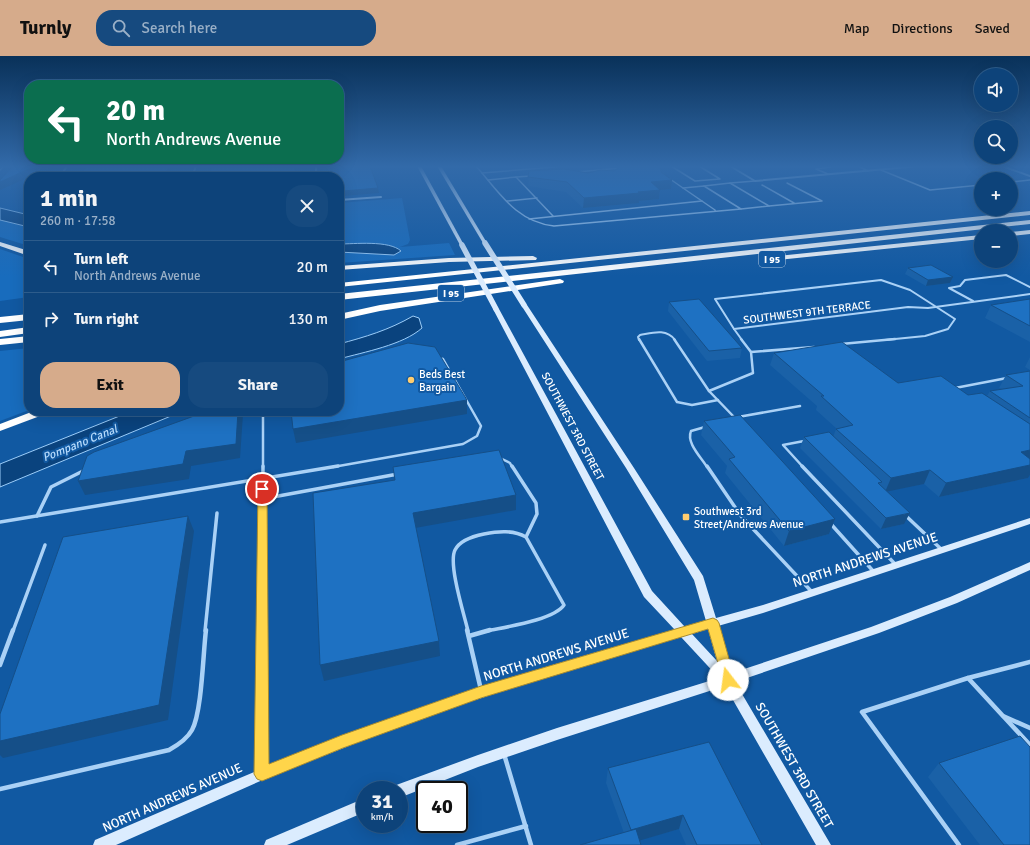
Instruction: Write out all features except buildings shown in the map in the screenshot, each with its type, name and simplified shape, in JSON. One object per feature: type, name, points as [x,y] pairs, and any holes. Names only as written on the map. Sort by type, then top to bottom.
[{"type":"highway","points":[[344,277],[974,211]]},
{"type":"highway","points":[[344,284],[1030,213]]},
{"type":"highway","points":[[344,296],[1030,222]]},
{"type":"highway","points":[[1018,233],[1030,232]]},
{"type":"highway","name":"I 95","points":[[344,304],[563,280],[974,238]]},
{"type":"highway","points":[[0,244],[24,252]]},
{"type":"highway","points":[[344,268],[449,260],[534,258]]},
{"type":"highway","points":[[344,316],[392,306],[563,280]]},
{"type":"highway","points":[[0,312],[24,310]]},
{"type":"highway","points":[[0,320],[24,318]]},
{"type":"highway","points":[[0,334],[24,331]]},
{"type":"highway","points":[[0,342],[24,340]]},
{"type":"highway","points":[[0,428],[31,416]]},
{"type":"street","name":"SOUTHWEST 3RD STREET","points":[[439,203],[648,594],[728,680],[824,845]]},
{"type":"street","name":"SOUTHWEST 3RD STREET","points":[[461,203],[524,305],[699,578],[728,680]]},
{"type":"street","name":"NORTH ANDREWS AVENUE","points":[[100,845],[262,774],[388,725],[481,692],[713,623],[1030,521]]},
{"type":"street","points":[[408,788],[503,751],[728,680],[873,632],[937,608],[1030,566]]},
{"type":"street","points":[[271,845],[356,809]]},
{"type":"lane","points":[[509,203],[527,220],[554,226],[794,203]]},
{"type":"lane","points":[[541,203],[553,216]]},
{"type":"lane","points":[[527,220],[684,203]]},
{"type":"lane","points":[[705,203],[715,210]]},
{"type":"lane","points":[[731,203],[741,209]]},
{"type":"lane","points":[[764,203],[769,206]]},
{"type":"lane","points":[[974,302],[949,288],[960,286],[965,280],[1006,275],[1030,287]]},
{"type":"lane","points":[[734,329],[714,299],[881,280],[898,282],[939,306],[955,320],[948,328],[925,336],[838,344]]},
{"type":"lane","name":"SOUTHWEST 9TH TERRACE","points":[[751,352],[734,329],[908,307],[939,306],[1030,294]]},
{"type":"lane","points":[[718,400],[690,405],[677,402],[638,337],[640,335],[661,331],[672,336],[709,391],[718,400],[734,418],[739,422]]},
{"type":"lane","points":[[709,391],[753,373],[751,352],[822,346]]},
{"type":"lane","points":[[0,522],[262,480],[463,444],[476,438],[480,433],[481,426],[454,375],[443,359],[436,357]]},
{"type":"lane","points":[[960,392],[954,388],[1013,377]]},
{"type":"lane","points":[[734,418],[800,406]]},
{"type":"lane","points":[[262,774],[263,416]]},
{"type":"lane","points":[[711,426],[691,431],[689,436],[691,443],[741,516],[812,592]]},
{"type":"lane","points":[[810,440],[783,445],[896,564]]},
{"type":"lane","points":[[493,458],[500,458],[510,463],[536,503],[537,514],[526,538]]},
{"type":"lane","points":[[37,516],[51,487],[86,470]]},
{"type":"lane","points":[[262,499],[403,473]]},
{"type":"lane","points":[[901,511],[942,549]]},
{"type":"lane","points":[[0,789],[169,750],[183,743],[192,733],[197,719],[217,513]]},
{"type":"lane","points":[[827,519],[874,572]]},
{"type":"lane","points":[[469,636],[547,616],[560,611],[564,605],[526,538],[516,532],[502,531],[464,541],[455,549],[452,563],[481,692]]},
{"type":"lane","points":[[0,665],[45,545]]},
{"type":"lane","points":[[959,845],[862,712],[968,678],[1012,668],[1030,662]]},
{"type":"lane","points":[[968,678],[1030,745]]},
{"type":"lane","points":[[1003,716],[1030,728]]},
{"type":"lane","points":[[503,751],[531,845]]},
{"type":"lane","points":[[457,845],[526,826]]},
{"type":"shaded area","points":[[344,203],[403,203],[410,240],[408,244],[400,247],[449,243],[455,255],[344,263],[344,252],[394,255],[375,244],[344,244]]},
{"type":"shaded area","points":[[0,220],[24,226],[24,244],[0,237]]},
{"type":"shaded area","points":[[0,249],[24,257],[24,298],[0,301]]},
{"type":"shaded area","points":[[24,349],[24,412],[0,421],[0,351]]},
{"type":"water","points":[[0,208],[24,214],[24,226],[0,220]]},
{"type":"water","points":[[362,243],[388,245],[401,251],[394,255],[344,252],[344,244]]},
{"type":"water","points":[[413,316],[419,318],[422,328],[405,339],[383,347],[344,358],[344,343],[368,336]]},
{"type":"water","name":"Pompano Canal","points":[[120,416],[171,416],[0,487],[0,464]]},
{"type":"place","name":"Beds Best Bargain","points":[[411,380]]},
{"type":"place","name":"Southwest 3rd Street/Andrews Avenue","points":[[686,517]]},
{"type":"route","points":[[262,489],[262,774],[314,752],[481,692],[713,623],[728,680]]}]
